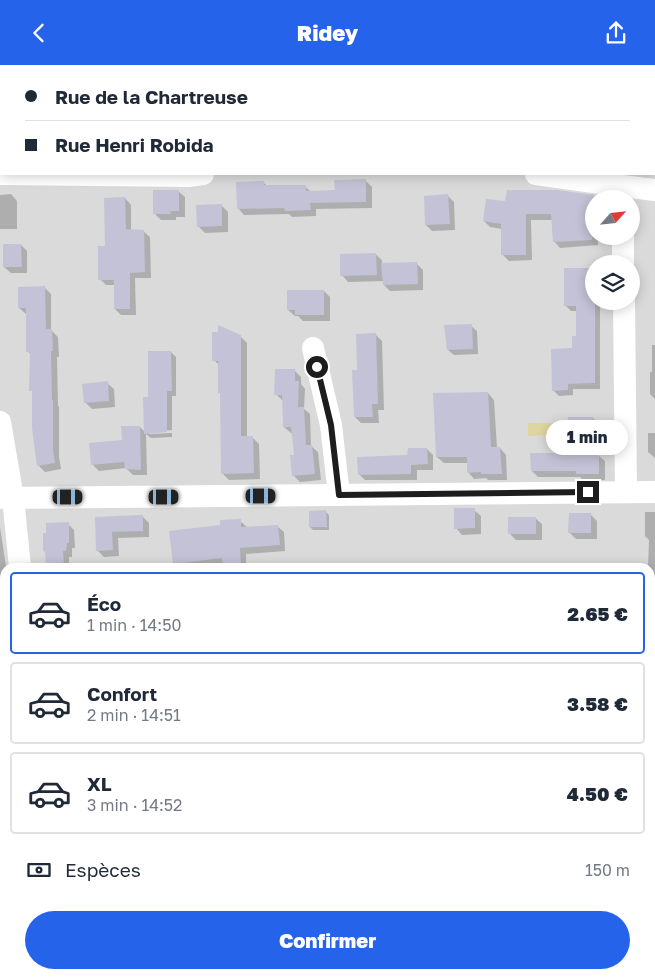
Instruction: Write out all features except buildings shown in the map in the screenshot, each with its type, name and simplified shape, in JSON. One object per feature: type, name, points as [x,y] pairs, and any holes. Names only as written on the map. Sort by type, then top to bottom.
[{"type":"street","points":[[94,175],[196,175]]},
{"type":"street","points":[[541,175],[609,190]]},
{"type":"street","points":[[640,191],[655,190]]},
{"type":"street","points":[[624,310],[626,492]]},
{"type":"street","points":[[313,348],[331,425],[339,495]]},
{"type":"street","points":[[0,421],[6,498],[19,563]]},
{"type":"street","points":[[6,498],[655,492]]},
{"type":"shaded area","points":[[0,175],[655,175],[655,563],[0,563]]},
{"type":"shaded area","points":[[528,423],[553,423],[553,435],[528,436]]},
{"type":"route","points":[[317,367],[331,425],[339,495],[588,492]]}]
